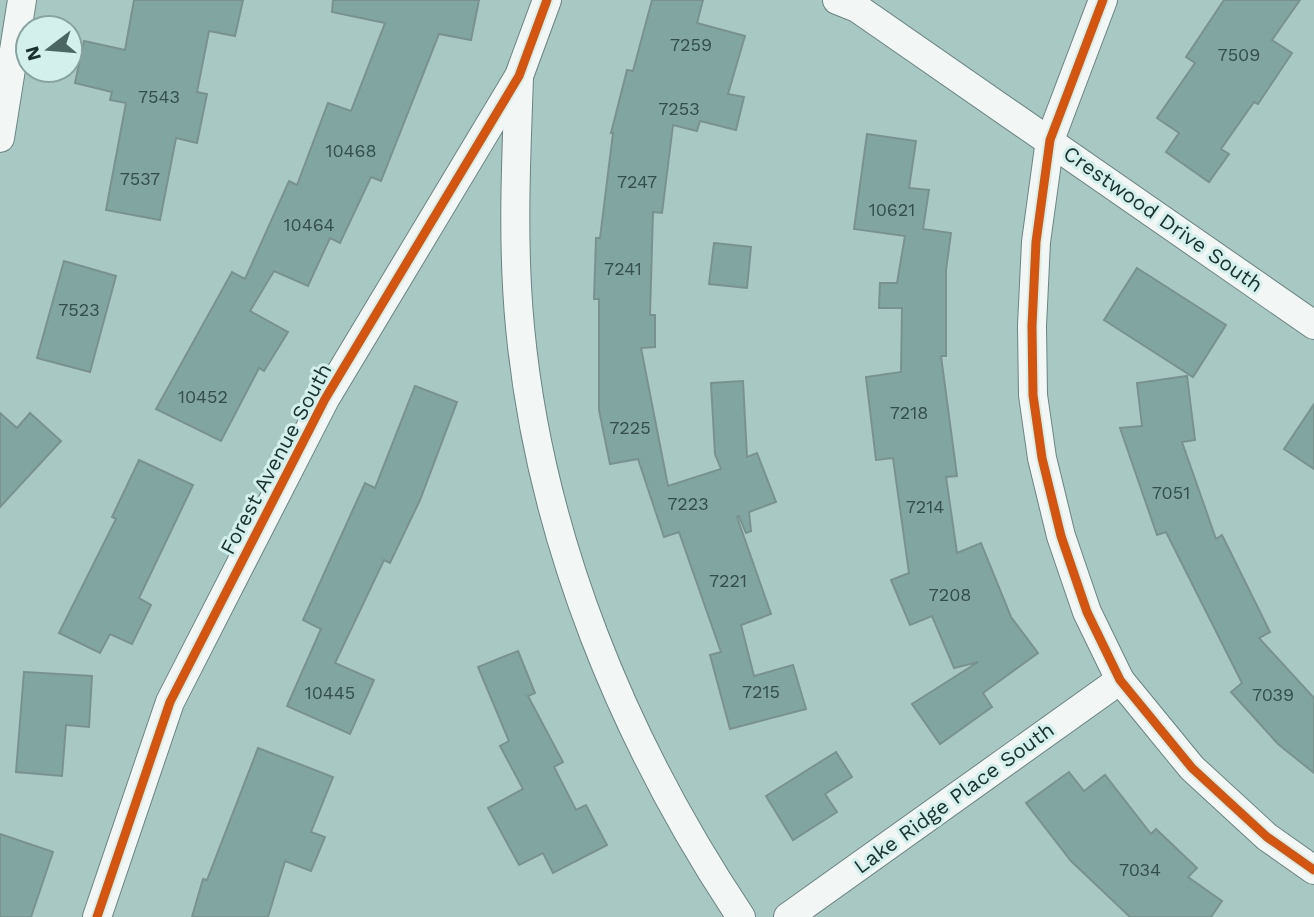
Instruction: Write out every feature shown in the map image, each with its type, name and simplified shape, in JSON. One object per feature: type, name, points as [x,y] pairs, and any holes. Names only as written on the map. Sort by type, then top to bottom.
[{"type":"street","points":[[0,138],[22,0]]},
{"type":"street","name":"Forest Avenue South","points":[[97,917],[170,702],[325,399],[519,76],[547,0]]},
{"type":"street","name":"Crestwood Drive South","points":[[837,0],[857,8],[1314,325]]},
{"type":"street","points":[[1103,0],[1050,140],[1036,242],[1032,326],[1033,395],[1042,458],[1061,536],[1087,612],[1120,680],[1192,768],[1267,837],[1314,870]]},
{"type":"street","points":[[519,76],[514,206],[520,327],[532,422],[552,505],[574,581],[605,664],[649,760],[711,872],[741,917]]},
{"type":"street","name":"Lake Ridge Place South","points":[[788,917],[1120,680]]},
{"type":"building","points":[[134,0],[243,0],[235,36],[209,31],[197,92],[207,94],[197,143],[176,138],[160,220],[106,210],[126,103],[110,100],[112,92],[79,84],[84,84],[84,41],[125,50]]},
{"type":"building","points":[[333,0],[479,0],[471,40],[439,34],[381,181],[371,177],[340,243],[330,238],[308,286],[274,271],[250,311],[288,332],[264,371],[259,368],[221,441],[156,409],[232,272],[245,279],[289,181],[297,185],[328,103],[351,111],[385,23],[332,12]]},
{"type":"building","points":[[652,0],[703,0],[697,23],[745,36],[728,94],[744,97],[736,130],[700,121],[697,131],[673,125],[662,213],[653,212],[650,315],[655,315],[655,347],[641,348],[668,486],[721,469],[715,454],[711,383],[743,381],[747,457],[757,453],[776,502],[749,512],[751,531],[746,533],[739,516],[737,517],[771,614],[741,625],[754,676],[793,665],[806,709],[730,729],[710,655],[721,652],[679,532],[664,537],[638,459],[610,464],[599,410],[599,299],[594,299],[596,238],[600,238],[611,133],[627,70],[633,71]]},
{"type":"building","points":[[1224,0],[1300,0],[1272,40],[1292,53],[1258,104],[1254,102],[1221,149],[1229,154],[1209,182],[1166,152],[1179,133],[1157,118],[1195,63],[1186,57]]},
{"type":"building","points":[[867,134],[916,141],[909,188],[929,190],[923,229],[951,233],[946,270],[946,356],[941,356],[957,476],[946,477],[957,553],[981,543],[1011,617],[1038,653],[983,693],[992,707],[940,744],[912,704],[978,662],[954,668],[932,616],[910,625],[891,580],[909,573],[893,458],[876,460],[866,377],[901,372],[902,308],[879,308],[880,283],[897,283],[905,236],[854,229]]},
{"type":"building","points":[[714,243],[751,247],[747,288],[709,284]]},
{"type":"building","points":[[64,261],[116,276],[90,372],[37,358]]},
{"type":"building","points":[[1137,268],[1226,325],[1193,377],[1104,320]]},
{"type":"building","points":[[1187,376],[1195,440],[1182,442],[1216,539],[1222,535],[1270,632],[1259,638],[1314,698],[1314,773],[1278,744],[1231,692],[1242,683],[1166,532],[1157,535],[1120,428],[1142,426],[1137,383]]},
{"type":"building","points":[[415,386],[457,402],[420,500],[390,563],[384,560],[335,663],[374,680],[350,734],[287,706],[321,629],[303,620],[365,483],[375,488]]},
{"type":"building","points":[[1314,404],[1314,469],[1284,449]]},
{"type":"building","points":[[0,413],[17,428],[30,413],[61,441],[0,507]]},
{"type":"building","points":[[139,460],[193,485],[139,598],[151,605],[132,644],[110,634],[100,653],[59,633],[116,519],[112,517]]},
{"type":"building","points":[[518,651],[535,693],[528,696],[563,762],[554,767],[576,810],[586,805],[607,845],[553,873],[543,853],[519,865],[488,808],[523,789],[500,746],[509,741],[478,667]]},
{"type":"building","points":[[24,672],[92,676],[89,727],[66,725],[62,776],[16,772]]},
{"type":"building","points":[[258,748],[333,777],[311,832],[325,837],[311,871],[285,861],[268,917],[192,917],[203,879],[207,880]]},
{"type":"building","points":[[836,752],[852,777],[825,794],[837,812],[793,840],[766,796]]},
{"type":"building","points":[[1069,772],[1084,791],[1105,775],[1151,834],[1156,829],[1197,868],[1188,877],[1222,901],[1211,917],[1130,917],[1071,861],[1026,803]]},
{"type":"building","points":[[0,834],[53,852],[31,917],[0,917]]},
{"type":"cycle path","points":[[97,917],[170,702],[325,399],[519,76],[547,0]]},
{"type":"cycle path","points":[[1103,0],[1050,140],[1036,242],[1032,326],[1033,395],[1042,458],[1061,536],[1087,612],[1120,680],[1192,768],[1267,837],[1314,870]]}]
